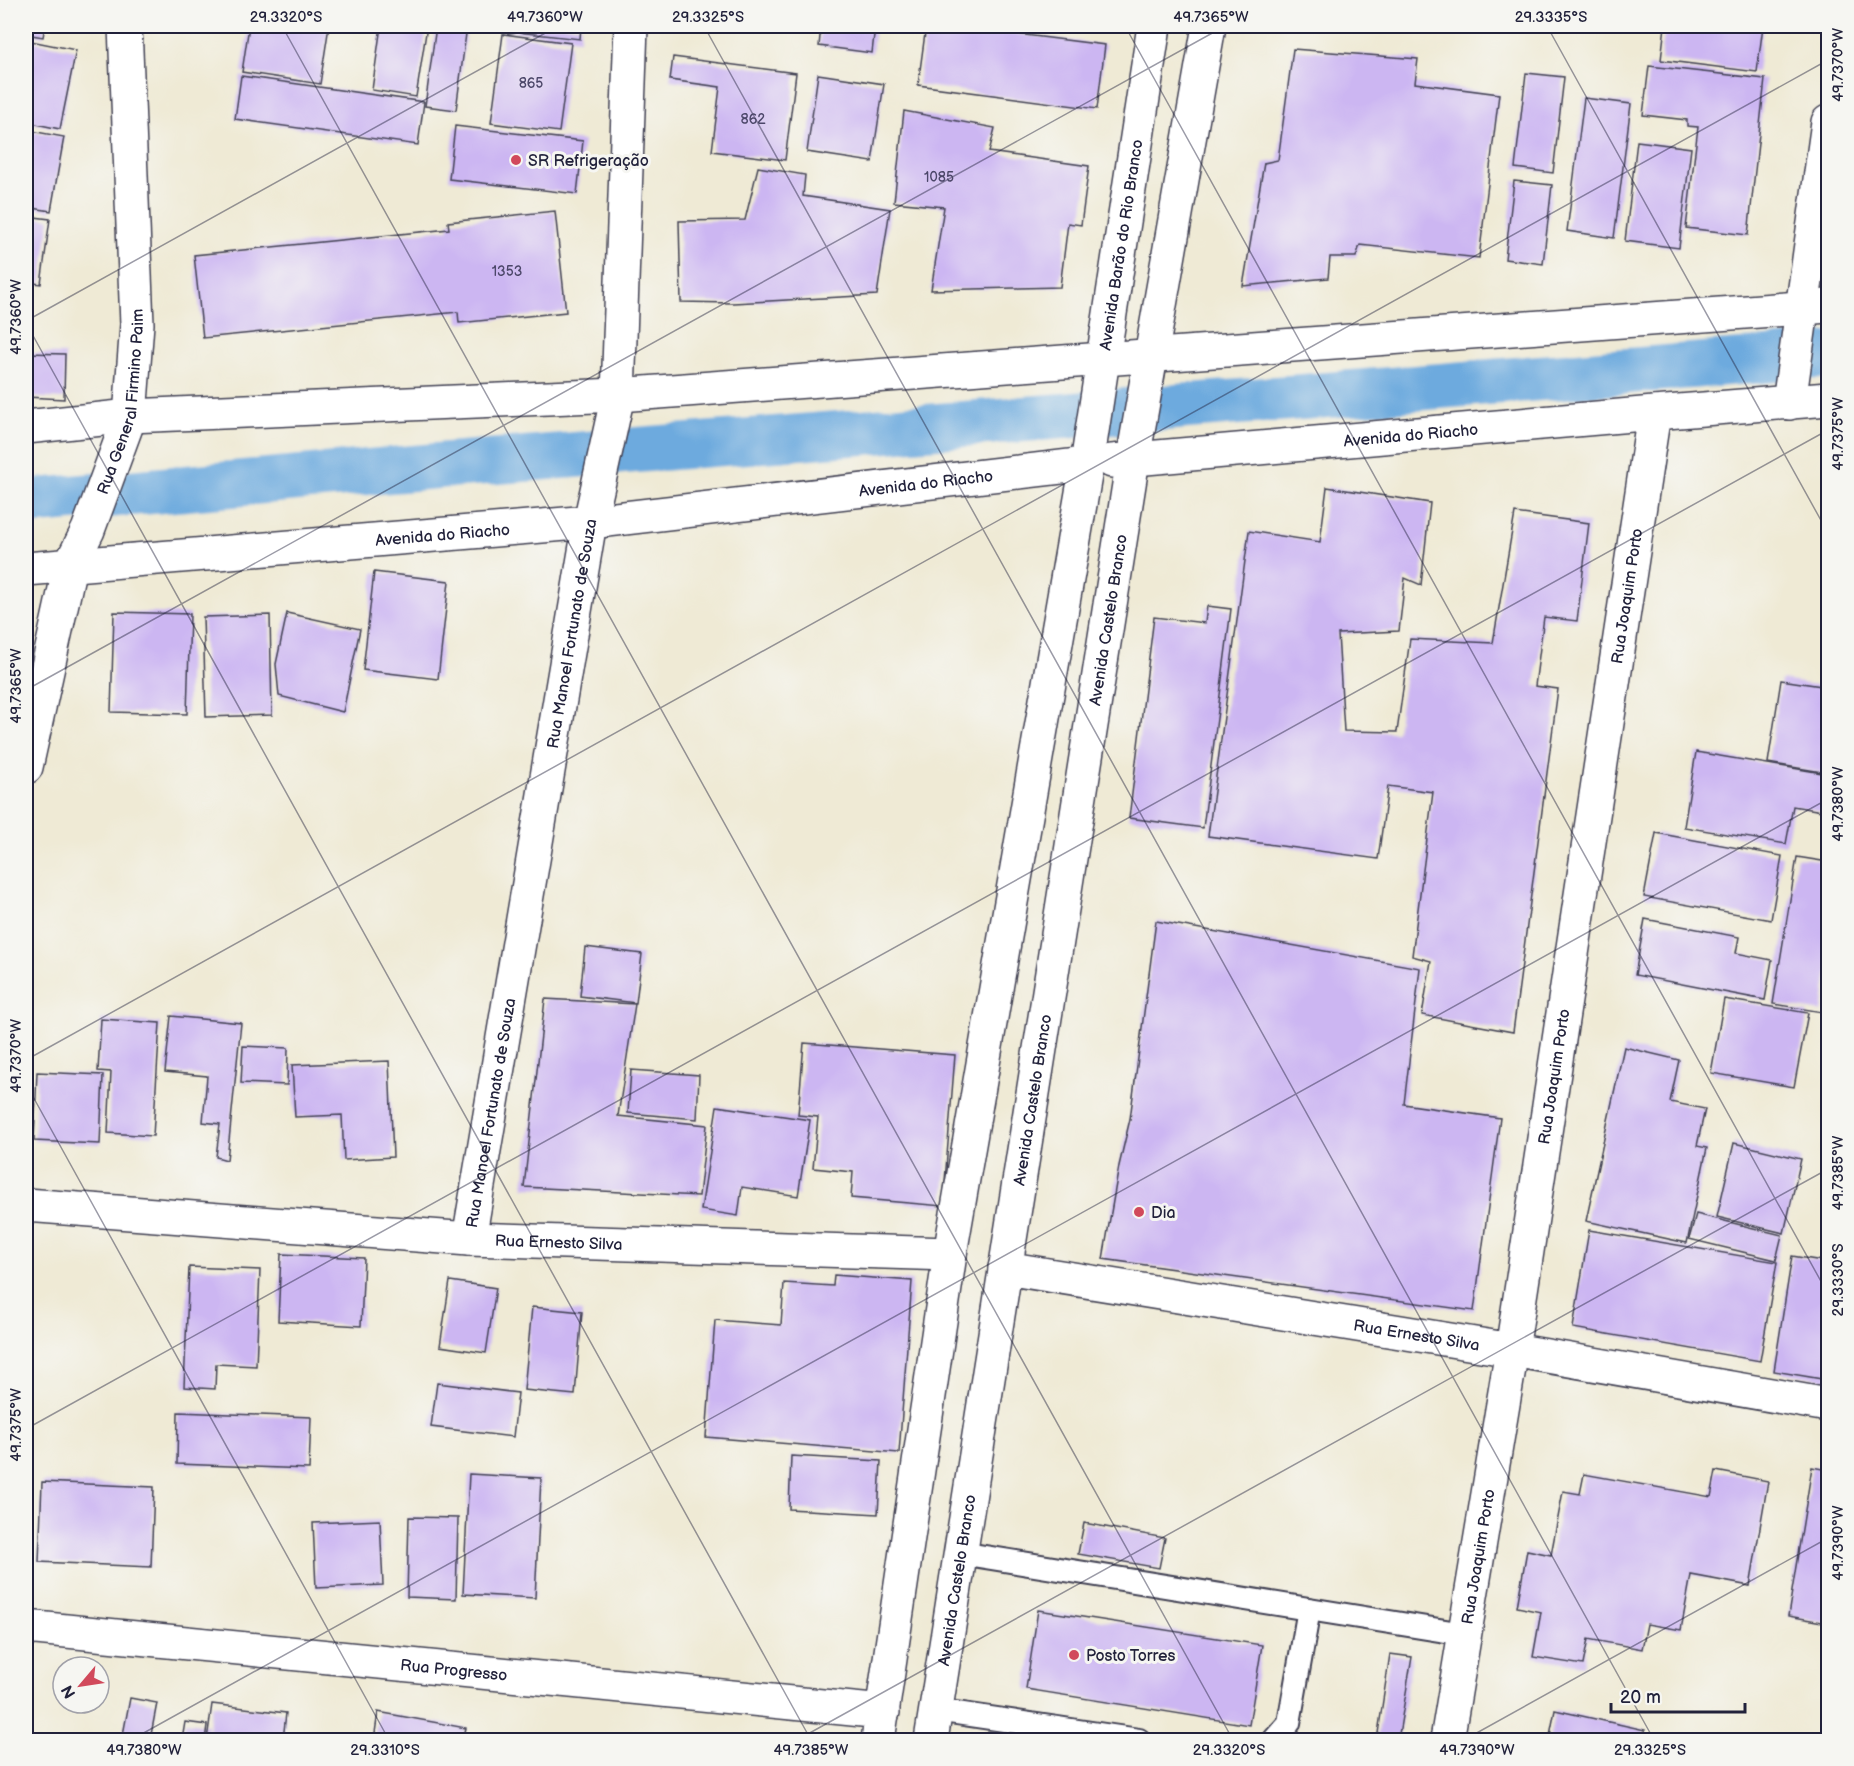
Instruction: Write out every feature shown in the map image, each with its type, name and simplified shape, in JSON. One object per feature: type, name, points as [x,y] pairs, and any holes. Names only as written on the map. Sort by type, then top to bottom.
[{"type":"street","name":"Rua General Firmino Paim","points":[[26,767],[70,566],[88,530],[130,416],[137,324],[125,26]]},
{"type":"street","name":"Rua Manoel Fortunato de Souza","points":[[469,1239],[590,522],[618,395],[630,26]]},
{"type":"street","name":"Avenida Barão do Rio Branco","points":[[1088,450],[1154,26]]},
{"type":"street","points":[[1135,446],[1209,26]]},
{"type":"street","points":[[1791,393],[1810,316],[1828,122]]},
{"type":"street","points":[[26,427],[130,416],[1100,372],[1151,355],[1810,316]]},
{"type":"street","name":"Avenida do Riacho","points":[[26,569],[590,522],[1088,450],[1654,413],[1791,393],[1828,399]]},
{"type":"street","name":"Rua Joaquim Porto","points":[[1447,1740],[1512,1350],[1654,413]]},
{"type":"street","name":"Avenida Castelo Branco","points":[[933,1725],[1135,446]]},
{"type":"street","points":[[881,1726],[950,1254],[1088,450]]},
{"type":"street","name":"Rua Ernesto Silva","points":[[26,1205],[469,1239],[950,1254]]},
{"type":"street","name":"Rua Ernesto Silva","points":[[1005,1268],[1512,1350],[1828,1405]]},
{"type":"street","name":"Rua Progresso","points":[[26,1627],[881,1726]]},
{"type":"lane","points":[[960,1553],[1464,1634]]},
{"type":"lane","points":[[1274,1740],[1289,1723],[1309,1609]]},
{"type":"lane","points":[[933,1725],[1139,1740]]},
{"type":"building","points":[[26,26],[45,26],[43,37],[26,34]]},
{"type":"building","points":[[249,26],[329,26],[320,84],[242,72]]},
{"type":"building","points":[[381,26],[427,26],[416,97],[372,90]]},
{"type":"building","points":[[436,26],[467,26],[456,110],[425,106]]},
{"type":"building","points":[[498,26],[581,26],[580,39],[498,30]]},
{"type":"building","points":[[821,26],[875,26],[872,53],[819,46]]},
{"type":"building","points":[[926,26],[954,26],[1105,45],[1097,109],[918,85]]},
{"type":"building","points":[[1360,26],[1430,26],[1429,33]]},
{"type":"building","points":[[1665,26],[1763,26],[1757,72],[1661,60]]},
{"type":"building","points":[[503,34],[571,43],[559,132],[491,123]]},
{"type":"building","points":[[26,40],[76,50],[60,129],[26,122]]},
{"type":"building","points":[[1293,49],[1418,59],[1415,83],[1499,94],[1479,258],[1360,245],[1356,257],[1330,257],[1328,278],[1243,286],[1264,163],[1278,160]]},
{"type":"building","points":[[673,57],[796,73],[785,160],[712,151],[720,87],[670,80]]},
{"type":"building","points":[[1649,66],[1765,79],[1748,235],[1686,228],[1698,127],[1687,126],[1687,120],[1643,115]]},
{"type":"building","points":[[1526,73],[1564,77],[1553,173],[1515,168]]},
{"type":"building","points":[[818,74],[884,84],[872,162],[807,152]]},
{"type":"building","points":[[241,76],[424,102],[418,145],[235,119]]},
{"type":"building","points":[[1584,98],[1631,104],[1614,238],[1567,231]]},
{"type":"building","points":[[904,111],[995,128],[989,152],[1089,166],[1081,225],[1068,223],[1060,287],[931,290],[944,207],[894,202]]},
{"type":"building","name":"SR Refrigeração","points":[[455,126],[583,141],[577,194],[449,179]]},
{"type":"building","points":[[26,130],[64,137],[51,211],[26,207]]},
{"type":"building","points":[[1637,141],[1691,148],[1679,248],[1625,241]]},
{"type":"building","points":[[758,167],[805,175],[803,196],[890,209],[877,295],[733,303],[681,302],[679,221],[745,220]]},
{"type":"building","points":[[1514,181],[1552,185],[1543,264],[1505,259]]},
{"type":"building","points":[[555,211],[566,312],[459,323],[458,312],[203,338],[194,255],[449,229],[448,222]]},
{"type":"building","points":[[26,216],[50,219],[41,284],[26,282]]},
{"type":"building","points":[[26,353],[65,354],[64,399],[26,397]]},
{"type":"building","points":[[1327,487],[1430,503],[1421,585],[1405,578],[1399,631],[1338,634],[1344,731],[1397,732],[1410,639],[1493,643],[1515,513],[1589,523],[1577,621],[1544,617],[1535,686],[1558,689],[1513,1032],[1422,1015],[1431,961],[1412,956],[1433,792],[1388,786],[1378,859],[1208,836],[1249,531],[1320,542]]},
{"type":"building","points":[[374,572],[449,581],[438,679],[363,670]]},
{"type":"building","points":[[1207,606],[1231,609],[1203,828],[1129,818],[1154,617],[1205,623]]},
{"type":"building","points":[[114,612],[190,614],[187,714],[111,712]]},
{"type":"building","points":[[287,613],[360,629],[343,712],[279,696],[276,664]]},
{"type":"building","points":[[270,615],[272,715],[206,717],[203,617]]},
{"type":"building","points":[[1781,680],[1828,687],[1828,773],[1768,763]]},
{"type":"building","points":[[1696,752],[1828,774],[1828,812],[1793,806],[1786,844],[1684,827]]},
{"type":"building","points":[[1656,833],[1782,856],[1771,920],[1644,897]]},
{"type":"building","points":[[1797,857],[1828,862],[1828,972],[1822,1012],[1773,1004]]},
{"type":"building","points":[[1645,919],[1739,937],[1736,953],[1772,960],[1765,1000],[1635,975]]},
{"type":"building","points":[[1156,921],[1420,968],[1404,1104],[1500,1118],[1474,1311],[1103,1259],[1119,1166],[1130,1119]]},
{"type":"building","points":[[585,947],[642,954],[636,1003],[580,996]]},
{"type":"building","points":[[545,999],[635,1004],[618,1116],[707,1125],[699,1196],[524,1187]]},
{"type":"building","points":[[1724,999],[1808,1013],[1794,1087],[1711,1073]]},
{"type":"building","points":[[171,1016],[241,1023],[227,1160],[216,1157],[220,1124],[203,1122],[207,1076],[165,1072]]},
{"type":"building","points":[[101,1019],[160,1023],[153,1136],[108,1133],[111,1072],[98,1071]]},
{"type":"building","points":[[804,1043],[955,1055],[943,1206],[851,1198],[853,1172],[813,1168],[818,1117],[798,1115]]},
{"type":"building","points":[[243,1046],[288,1048],[287,1085],[241,1083]]},
{"type":"building","points":[[1624,1047],[1679,1060],[1670,1102],[1705,1109],[1697,1146],[1707,1148],[1687,1243],[1586,1221]]},
{"type":"building","points":[[389,1061],[393,1157],[344,1160],[342,1115],[295,1117],[292,1065]]},
{"type":"building","points":[[631,1070],[699,1075],[697,1119],[628,1113]]},
{"type":"building","points":[[37,1072],[103,1075],[100,1144],[34,1141]]},
{"type":"building","points":[[717,1106],[810,1120],[798,1196],[742,1187],[738,1216],[701,1210]]},
{"type":"building","points":[[1734,1143],[1801,1159],[1784,1233],[1717,1217]]},
{"type":"building","points":[[1696,1214],[1782,1235],[1776,1260],[1689,1239]]},
{"type":"building","points":[[1589,1230],[1777,1262],[1760,1361],[1573,1328]]},
{"type":"building","points":[[281,1254],[364,1258],[361,1326],[278,1321]]},
{"type":"building","points":[[1792,1256],[1828,1262],[1828,1380],[1774,1371]]},
{"type":"building","points":[[189,1267],[260,1270],[256,1366],[216,1364],[215,1389],[184,1387]]},
{"type":"building","points":[[834,1275],[912,1281],[899,1453],[706,1437],[715,1320],[781,1325],[784,1283],[833,1286]]},
{"type":"building","points":[[450,1281],[496,1288],[486,1353],[440,1346]]},
{"type":"building","points":[[532,1307],[582,1312],[575,1395],[524,1390]]},
{"type":"building","points":[[437,1383],[518,1393],[513,1437],[431,1427]]},
{"type":"building","points":[[178,1412],[311,1417],[309,1469],[177,1464]]},
{"type":"building","points":[[791,1456],[881,1461],[878,1514],[789,1509]]},
{"type":"building","points":[[1812,1467],[1828,1470],[1828,1623],[1788,1616]]},
{"type":"building","points":[[1716,1471],[1768,1481],[1750,1586],[1691,1575],[1681,1630],[1647,1624],[1642,1649],[1588,1639],[1583,1665],[1533,1657],[1541,1612],[1517,1607],[1527,1550],[1551,1555],[1563,1491],[1580,1494],[1584,1474],[1711,1497]]},
{"type":"building","points":[[469,1474],[541,1478],[535,1598],[463,1594]]},
{"type":"building","points":[[42,1482],[154,1487],[151,1567],[39,1562]]},
{"type":"building","points":[[409,1517],[458,1518],[456,1599],[407,1597]]},
{"type":"building","points":[[380,1520],[383,1585],[316,1588],[313,1523]]},
{"type":"building","points":[[1084,1523],[1165,1538],[1159,1568],[1078,1554]]},
{"type":"building","points":[[1038,1610],[1262,1645],[1249,1725],[1026,1689]]},
{"type":"building","points":[[1390,1654],[1412,1657],[1398,1740],[1377,1740]]},
{"type":"building","points":[[130,1698],[157,1703],[150,1740],[122,1740]]},
{"type":"building","points":[[212,1704],[286,1713],[283,1740],[207,1740]]},
{"type":"building","points":[[1555,1710],[1645,1730],[1642,1740],[1549,1740]]},
{"type":"building","points":[[378,1712],[466,1728],[463,1740],[374,1740]]},
{"type":"building","points":[[26,1720],[32,1721],[29,1740],[26,1740]]},
{"type":"building","points":[[185,1722],[207,1725],[205,1740],[182,1740]]},
{"type":"waterway","points":[[26,502],[448,465],[1828,355]]},
{"type":"place","name":"SR Refrigeração","points":[[516,160]]},
{"type":"place","name":"Dia","points":[[1139,1212]]},
{"type":"place","name":"Posto Torres","points":[[1074,1655]]}]
